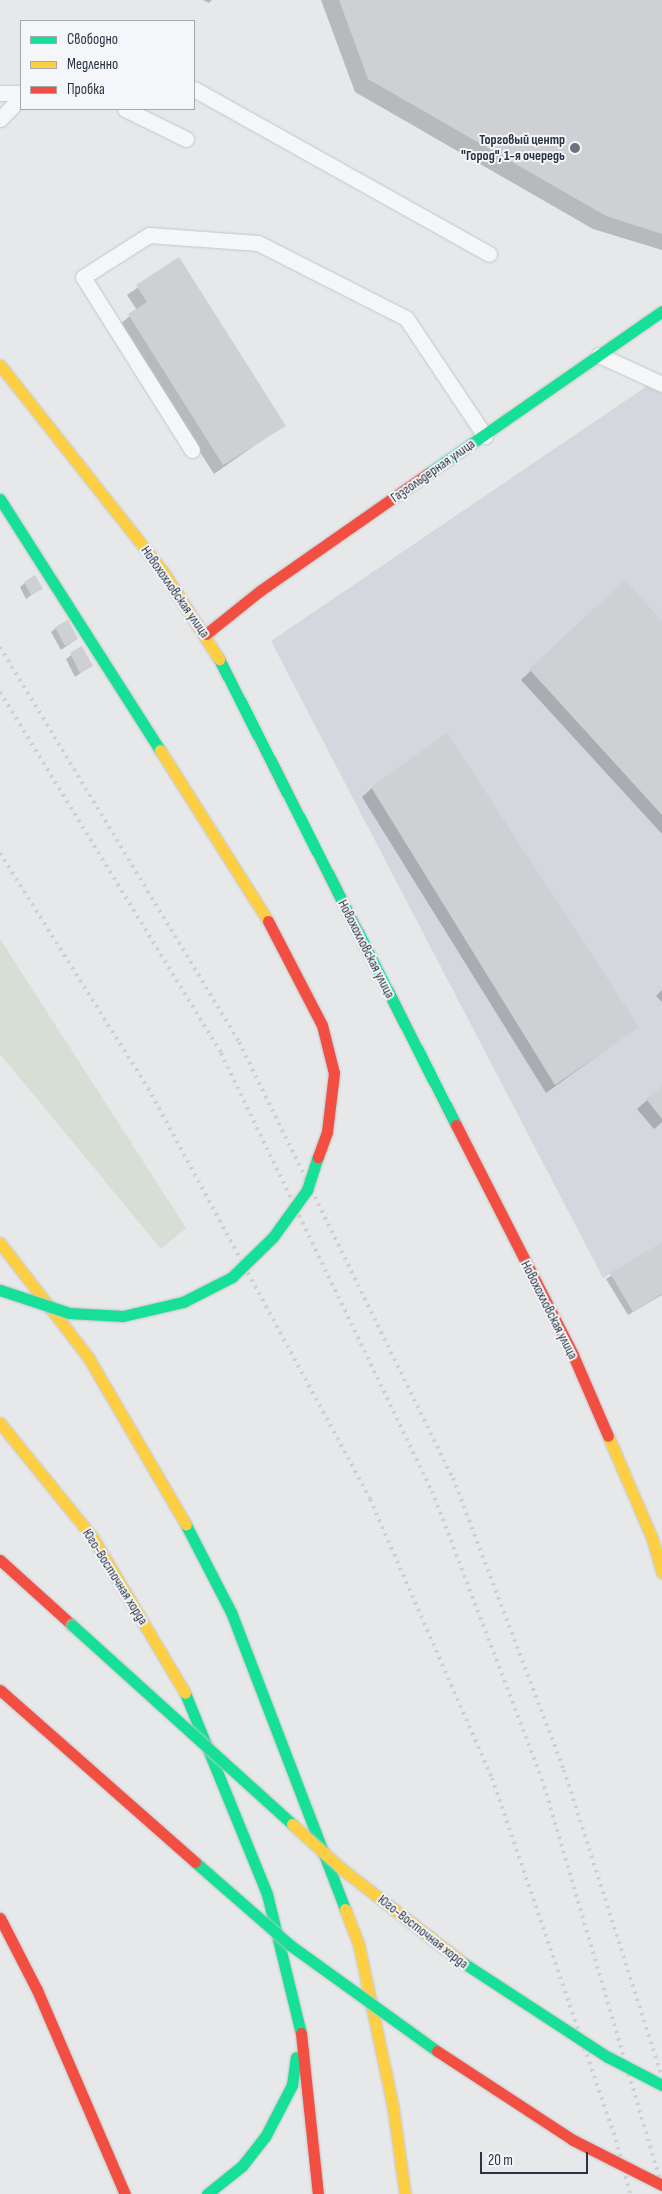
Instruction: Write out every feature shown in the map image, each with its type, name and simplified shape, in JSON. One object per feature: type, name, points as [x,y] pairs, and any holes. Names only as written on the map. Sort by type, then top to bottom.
[{"type":"main road","name":"Газгольдерная улица","points":[[206,634],[261,590],[485,436],[662,311]]},
{"type":"main road","name":"Новохохловская улица","points":[[0,365],[162,570],[206,634],[573,1355],[657,1540],[662,1573]]},
{"type":"main road","points":[[0,499],[277,936],[322,1025],[334,1073],[327,1132],[306,1190],[273,1237],[232,1277],[183,1302],[123,1316],[69,1314],[0,1290]]},
{"type":"main road","points":[[0,1243],[88,1357],[165,1482],[230,1612],[359,1946],[393,2108],[405,2194]]},
{"type":"main road","name":"Юго-Восточная хорда","points":[[0,1423],[93,1538],[187,1696],[267,1894],[301,2030],[318,2194]]},
{"type":"main road","name":"Юго-Восточная хорда","points":[[0,1560],[342,1869],[474,1971],[608,2057],[662,2085]]},
{"type":"main road","points":[[0,1690],[290,1945],[429,2046],[549,2124],[662,2185]]},
{"type":"main road","points":[[0,1918],[37,1990],[125,2194]]},
{"type":"main road","points":[[0,1944],[37,1990]]},
{"type":"main road","points":[[207,2194],[242,2166],[265,2137],[292,2085],[301,2030]]},
{"type":"lane","points":[[195,90],[489,254]]},
{"type":"lane","points":[[0,92],[20,93]]},
{"type":"lane","points":[[0,119],[20,98]]},
{"type":"lane","points":[[127,110],[186,139]]},
{"type":"lane","points":[[192,450],[82,277],[149,234],[258,243],[406,318],[485,436]]},
{"type":"lane","points":[[599,355],[662,384]]},
{"type":"shaded area","points":[[662,376],[662,1242],[603,1278],[271,641]]},
{"type":"shaded area","points":[[0,939],[186,1228],[161,1249],[0,1054]]},
{"type":"building","name":"Торговый центр \"Город\", 1-я очередь","points":[[339,0],[662,0],[662,234],[606,216],[368,79]]},
{"type":"building","points":[[179,257],[286,426],[223,465],[128,314],[147,302],[136,285]]},
{"type":"building","points":[[35,575],[43,589],[31,595],[24,582]]},
{"type":"building","points":[[625,580],[662,621],[662,815],[529,669]]},
{"type":"building","points":[[68,620],[78,639],[65,646],[55,627]]},
{"type":"building","points":[[82,646],[93,666],[80,673],[70,653]]},
{"type":"building","points":[[447,733],[639,1027],[555,1085],[371,787]]},
{"type":"building","points":[[662,1086],[662,1119],[646,1099]]},
{"type":"building","points":[[662,1242],[662,1294],[633,1312],[610,1273]]},
{"type":"railway","points":[[0,647],[239,1042],[453,1478],[564,1770],[662,2077]]},
{"type":"railway","points":[[0,692],[221,1053],[432,1491],[542,1779],[662,2186]]},
{"type":"railway","points":[[0,853],[148,1088],[370,1499],[492,1778],[618,2147],[630,2194]]},
{"type":"traffic: fast","points":[[429,473],[662,311]]},
{"type":"traffic: fast","points":[[0,499],[160,750]]},
{"type":"traffic: fast","points":[[219,659],[456,1125]]},
{"type":"traffic: fast","points":[[0,1290],[69,1313],[123,1316],[183,1302],[232,1277],[273,1237],[307,1190],[318,1157]]},
{"type":"traffic: fast","points":[[186,1525],[231,1612],[345,1909]]},
{"type":"traffic: fast","points":[[72,1625],[292,1824]]},
{"type":"traffic: fast","points":[[185,1693],[267,1894],[301,2033]]},
{"type":"traffic: fast","points":[[195,1862],[290,1945],[437,2051]]},
{"type":"traffic: fast","points":[[462,1962],[608,2057],[662,2085]]},
{"type":"traffic: fast","points":[[207,2194],[242,2166],[265,2137],[292,2085],[296,2057]]},
{"type":"traffic: slow","points":[[0,365],[162,570],[219,659]]},
{"type":"traffic: slow","points":[[160,750],[268,921]]},
{"type":"traffic: slow","points":[[0,1243],[88,1357],[186,1525]]},
{"type":"traffic: slow","points":[[0,1423],[93,1538],[185,1693]]},
{"type":"traffic: slow","points":[[608,1436],[652,1538],[662,1573]]},
{"type":"traffic: slow","points":[[292,1824],[342,1869],[462,1962]]},
{"type":"traffic: slow","points":[[345,1909],[359,1946],[393,2108],[405,2194]]},
{"type":"traffic: jam","points":[[206,634],[261,590],[429,473]]},
{"type":"traffic: jam","points":[[268,921],[322,1025],[334,1073],[327,1132],[318,1157]]},
{"type":"traffic: jam","points":[[456,1125],[573,1355],[608,1436]]},
{"type":"traffic: jam","points":[[0,1560],[72,1625]]},
{"type":"traffic: jam","points":[[0,1690],[195,1862]]},
{"type":"traffic: jam","points":[[0,1918],[37,1990],[125,2194]]},
{"type":"traffic: jam","points":[[301,2033],[318,2194]]},
{"type":"traffic: jam","points":[[437,2051],[573,2140],[662,2185]]},
{"type":"place","name":"Торговый центр \"Город\", 1-я очередь","points":[[575,148]]}]
